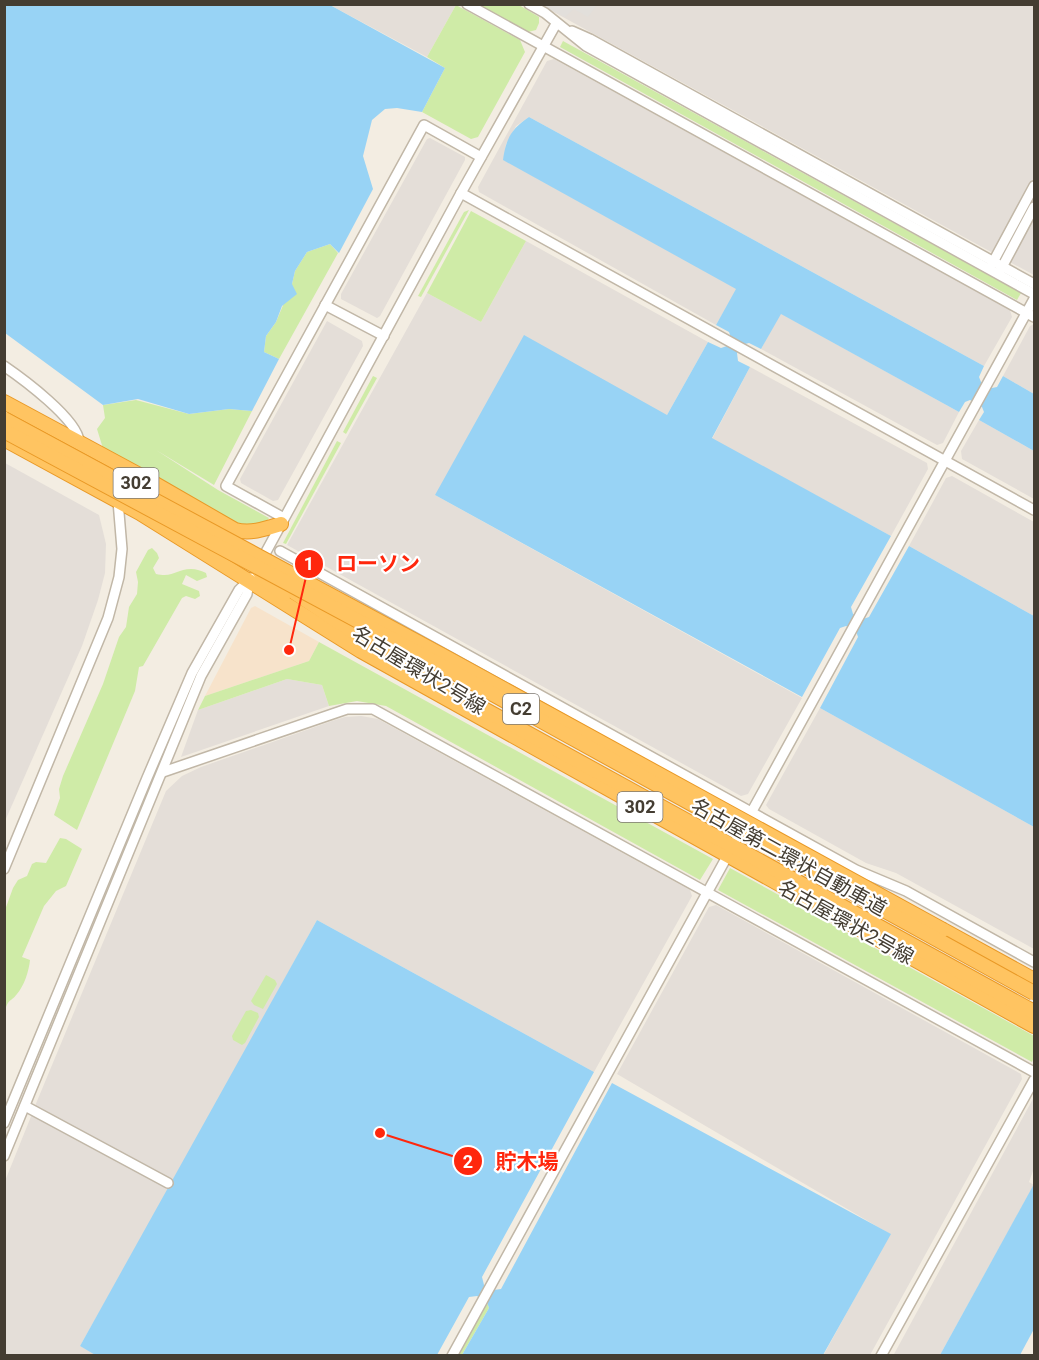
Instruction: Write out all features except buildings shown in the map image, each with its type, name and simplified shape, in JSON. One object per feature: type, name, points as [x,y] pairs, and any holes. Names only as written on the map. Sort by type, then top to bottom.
[{"type":"highway","points":[[4,402],[79,441],[235,530],[256,531],[283,521]]},
{"type":"highway","points":[[4,417],[37,443],[121,490],[222,555],[243,571],[249,582]]},
{"type":"highway","name":"名古屋環状2号線","points":[[4,417],[132,481],[257,568],[393,658],[1035,1026]]},
{"type":"highway","name":"名古屋第二環状自動車道","points":[[4,417],[943,930]]},
{"type":"highway","name":"名古屋第二環状自動車道","points":[[4,431],[442,666],[1035,993]]},
{"type":"highway","name":"名古屋環状2号線","points":[[4,439],[118,501],[337,636],[729,851],[1035,1012]]},
{"type":"highway","points":[[257,568],[262,577],[318,618],[337,636]]},
{"type":"highway","points":[[943,930],[1035,970]]},
{"type":"highway","points":[[943,930],[1035,980]]},
{"type":"street","points":[[467,4],[1031,315]]},
{"type":"street","points":[[529,4],[596,52],[996,267],[1035,284]]},
{"type":"street","points":[[4,1156],[201,676],[247,594],[249,582],[556,24]]},
{"type":"street","points":[[283,521],[226,486],[424,125],[481,157]]},
{"type":"street","points":[[996,267],[1035,186]]},
{"type":"street","points":[[461,193],[1035,510]]},
{"type":"street","points":[[996,267],[1035,207]]},
{"type":"street","points":[[996,267],[1035,294]]},
{"type":"street","points":[[452,1356],[969,415],[1031,315],[1035,299]]},
{"type":"street","points":[[325,305],[384,336]]},
{"type":"street","points":[[4,366],[33,386],[71,424],[78,434],[79,441]]},
{"type":"street","points":[[4,869],[108,618],[120,568],[122,549],[118,501]]},
{"type":"street","points":[[280,551],[856,870],[906,891],[1035,962]]},
{"type":"street","points":[[4,1124],[142,788],[192,674],[239,590],[249,582]]},
{"type":"street","points":[[163,772],[347,709],[373,709],[1035,1072]]},
{"type":"street","points":[[881,1356],[1035,1080]]},
{"type":"street","points":[[25,1106],[168,1183]]},
{"type":"shaded area","points":[[330,5],[456,5],[427,57]]},
{"type":"shaded area","points":[[541,5],[1034,5],[1034,275],[993,253]]},
{"type":"shaded area","points":[[541,5],[597,5],[588,17],[574,9],[565,17]]},
{"type":"shaded area","points":[[554,59],[1010,310],[1012,317],[984,366],[529,117],[516,126],[506,144],[504,160],[737,289],[716,325],[479,192],[478,187],[547,61]]},
{"type":"shaded area","points":[[430,138],[465,157],[465,160],[377,318],[341,299],[341,294],[427,139]]},
{"type":"shaded area","points":[[526,241],[708,342],[667,415],[435,495],[802,698],[748,794],[741,796],[287,545],[427,293],[481,322]]},
{"type":"shaded area","points":[[780,313],[959,412],[943,443],[937,445],[761,349]]},
{"type":"shaded area","points":[[327,321],[362,341],[363,346],[278,500],[273,501],[241,483],[240,479]]},
{"type":"shaded area","points":[[1034,324],[1034,394],[1003,376],[1030,326]]},
{"type":"shaded area","points":[[750,367],[927,463],[928,469],[891,536],[712,439]]},
{"type":"shaded area","points":[[979,420],[1034,451],[1034,499],[962,459],[961,451]]},
{"type":"shaded area","points":[[5,463],[99,515],[106,544],[105,573],[82,646],[5,821]]},
{"type":"shaded area","points":[[952,476],[1034,522],[1034,616],[909,546],[946,478]]},
{"type":"shaded area","points":[[255,606],[319,642],[309,661],[205,696],[251,608]]},
{"type":"shaded area","points":[[287,679],[322,685],[329,706],[181,757],[198,710]]},
{"type":"shaded area","points":[[820,708],[1034,827],[1034,949],[896,873],[866,863],[769,809],[766,805]]},
{"type":"shaded area","points":[[361,716],[378,719],[690,890],[692,896],[594,1072],[317,920],[173,1182],[35,1106],[166,791],[182,776],[201,767],[332,721]]},
{"type":"shaded area","points":[[716,905],[1021,1074],[1022,1079],[870,1355],[823,1356],[890,1234],[617,1074],[709,907]]},
{"type":"shaded area","points":[[1034,1097],[1034,1168],[1029,1182],[1034,1185],[940,1355],[893,1356]]},
{"type":"shaded area","points":[[32,1114],[169,1189],[80,1346],[97,1355],[5,1356],[5,1181]]},
{"type":"green space","points":[[456,5],[520,40],[525,52],[478,137],[471,139],[422,112],[445,68],[427,57]]},
{"type":"green space","points":[[478,5],[519,5],[539,17],[539,23],[536,30],[528,32]]},
{"type":"green space","points":[[563,41],[1021,293],[1017,300],[560,47]]},
{"type":"green space","points":[[469,210],[421,297],[418,296],[464,212]]},
{"type":"green space","points":[[471,211],[526,241],[481,322],[427,293]]},
{"type":"green space","points":[[330,244],[338,253],[279,359],[264,352],[266,336],[276,322],[295,271],[307,252]]},
{"type":"green space","points":[[373,376],[377,378],[346,434],[343,432]]},
{"type":"green space","points":[[136,400],[189,414],[229,409],[252,411],[214,485],[156,450],[218,490],[269,518],[265,524],[241,532],[105,455],[97,429],[105,418],[103,405]]},
{"type":"green space","points":[[337,441],[341,443],[286,544],[283,543]]},
{"type":"green space","points":[[152,548],[159,558],[153,568],[156,574],[167,575],[193,569],[206,573],[207,577],[197,581],[186,575],[182,584],[199,591],[200,596],[195,599],[186,596],[182,598],[143,666],[139,667],[135,691],[77,830],[54,815],[60,798],[59,789],[103,684],[119,637],[126,627],[129,607],[137,594],[136,572],[148,550]]},
{"type":"green space","points":[[319,642],[713,859],[700,880],[386,706],[357,701],[329,706],[322,685],[287,679],[198,710],[205,696],[309,661]]},
{"type":"green space","points":[[60,838],[82,849],[66,886],[56,891],[44,906],[22,957],[30,960],[26,978],[20,991],[9,1002],[5,1010],[5,910],[18,880],[27,876],[32,864],[46,863]]},
{"type":"green space","points":[[730,868],[1034,1036],[1032,1062],[718,890]]},
{"type":"green space","points":[[266,975],[275,980],[277,984],[263,1009],[251,1001]]},
{"type":"green space","points":[[251,1010],[258,1013],[259,1017],[242,1045],[233,1040],[232,1036],[246,1011]]},
{"type":"green space","points":[[487,1302],[489,1308],[462,1355],[457,1356]]},
{"type":"water","points":[[5,4],[330,5],[445,68],[422,112],[397,108],[385,109],[372,120],[363,156],[373,189],[339,253],[330,244],[307,252],[295,271],[292,284],[297,294],[282,306],[276,322],[266,336],[264,352],[279,359],[252,411],[229,409],[189,414],[138,399],[103,405],[5,333]]},
{"type":"water","points":[[529,117],[984,366],[979,377],[981,382],[992,388],[997,387],[1003,376],[1034,394],[1034,451],[979,420],[984,412],[982,407],[970,400],[965,402],[959,412],[781,314],[761,349],[749,343],[741,345],[737,353],[738,361],[750,367],[712,438],[891,536],[851,607],[853,614],[863,619],[869,617],[909,546],[1034,616],[1034,827],[820,708],[858,637],[856,631],[846,626],[840,628],[802,697],[435,495],[524,335],[667,415],[708,342],[721,348],[727,346],[731,338],[729,332],[716,325],[736,289],[503,160],[510,135]]},
{"type":"water","points":[[317,920],[594,1072],[482,1277],[484,1285],[494,1290],[501,1289],[612,1083],[891,1234],[823,1355],[462,1355],[489,1308],[487,1302],[477,1296],[469,1297],[437,1355],[97,1356],[80,1346]]},
{"type":"water","points":[[1034,1184],[1034,1329],[1020,1355],[940,1355]]},
{"type":"place","name":"ローソン","points":[[289,650]]},
{"type":"place","name":"貯木場","points":[[380,1133]]}]
